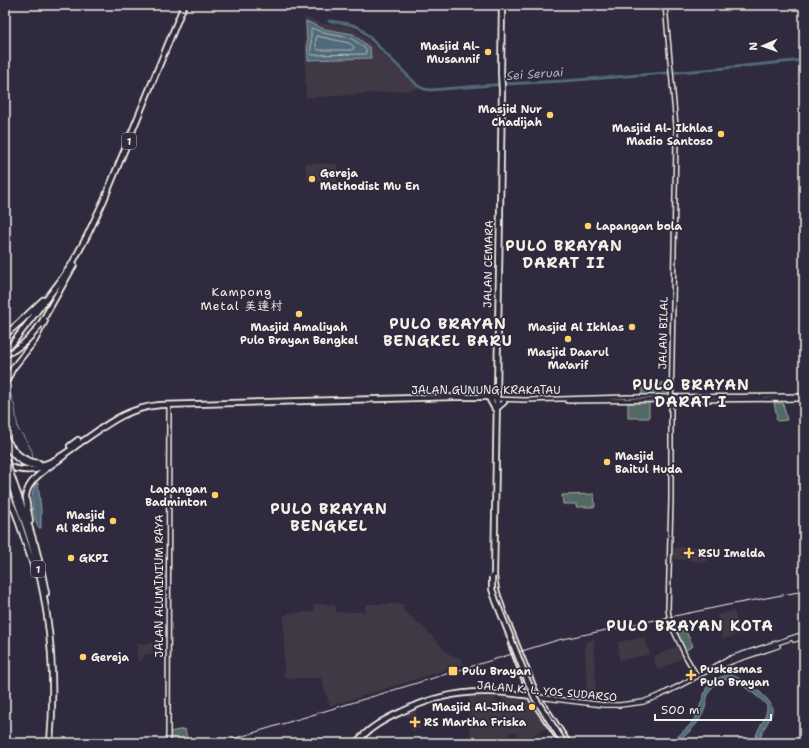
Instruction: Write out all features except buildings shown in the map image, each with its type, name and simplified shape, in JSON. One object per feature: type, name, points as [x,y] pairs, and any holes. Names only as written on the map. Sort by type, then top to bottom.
[{"type":"highway","name":"1","points":[[5,354],[66,273],[98,215],[184,5]]},
{"type":"highway","name":"1","points":[[5,354],[16,350],[31,337],[78,258],[104,208],[188,5]]},
{"type":"highway","name":"JALAN CEMARA","points":[[496,392],[502,5]]},
{"type":"highway","name":"1","points":[[5,359],[55,292],[78,258]]},
{"type":"highway","name":"1","points":[[5,335],[32,312],[66,273]]},
{"type":"highway","points":[[5,384],[11,372],[38,336],[66,280]]},
{"type":"highway","points":[[5,331],[32,312]]},
{"type":"highway","points":[[496,408],[496,400],[500,398],[496,392],[492,396],[496,400],[492,589],[530,688],[539,705],[565,743]]},
{"type":"highway","name":"JALAN GUNUNG KRAKATAU","points":[[167,405],[306,404],[415,399],[496,400]]},
{"type":"highway","points":[[51,658],[51,639],[45,588],[27,506],[27,493],[30,485],[35,479],[81,442],[119,417],[144,408],[167,405]]},
{"type":"highway","points":[[5,436],[16,452],[23,458],[35,464],[55,458],[69,448],[126,415],[145,409],[167,405]]},
{"type":"highway","points":[[5,442],[16,458],[23,462],[35,464],[50,463],[69,448]]},
{"type":"highway","points":[[5,460],[18,470],[33,470],[46,467],[64,456]]},
{"type":"highway","points":[[5,460],[29,526],[39,560]]},
{"type":"highway","name":"1","points":[[5,470],[26,526],[37,566],[46,610],[51,658],[46,743]]},
{"type":"highway","name":"1","points":[[5,478],[23,526],[36,574],[45,623],[48,643],[52,709],[50,743]]},
{"type":"highway","points":[[5,490],[16,514],[36,574]]},
{"type":"highway","points":[[493,577],[530,698],[565,743]]},
{"type":"highway","points":[[508,630],[535,691],[542,699],[544,707],[565,743]]},
{"type":"highway","points":[[521,670],[526,668]]},
{"type":"highway","points":[[520,695],[528,688]]},
{"type":"highway","name":"JALAN K. L. YOS SUDARSO","points":[[356,743],[365,733],[385,720],[435,698],[458,693],[497,692],[530,698]]},
{"type":"highway","name":"JALAN K. L. YOS SUDARSO","points":[[359,743],[368,734],[391,719],[417,706],[436,700],[458,695],[485,694],[500,694],[542,699]]},
{"type":"main road","name":"JALAN BILAL","points":[[665,5],[676,126],[671,398],[671,500],[668,601],[669,617],[672,625],[686,657],[697,677]]},
{"type":"main road","name":"JALAN GUNUNG KRAKATAU","points":[[496,400],[804,398]]},
{"type":"main road","name":"JALAN ALUMINIUM RAYA","points":[[167,405],[168,743]]},
{"type":"main road","name":"JALAN K. L. YOS SUDARSO","points":[[542,699],[604,705],[649,702],[732,661],[804,635]]},
{"type":"shaded area","points":[[304,17],[321,23],[347,26],[355,29],[417,87],[414,90],[306,98]]},
{"type":"shaded area","points":[[305,163],[337,164],[337,182],[308,182]]},
{"type":"shaded area","name":"RSU Imelda","points":[[670,548],[709,548],[709,557],[707,557],[707,562],[669,559]]},
{"type":"shaded area","points":[[314,604],[335,604],[336,612],[365,612],[365,604],[404,604],[403,610],[421,625],[449,654],[460,658],[464,664],[330,706],[321,678],[284,678],[284,615],[288,615],[288,613],[314,612]]},
{"type":"shaded area","points":[[734,611],[741,634],[723,639],[717,615]]},
{"type":"shaded area","points":[[644,637],[650,653],[644,656],[619,660],[618,642]]},
{"type":"shaded area","points":[[594,639],[596,697],[592,697],[590,702],[591,694],[587,694],[585,643]]},
{"type":"shaded area","points":[[152,643],[153,654],[145,654],[142,661],[137,661],[137,644]]},
{"type":"shaded area","points":[[680,645],[685,657],[658,670],[653,657]]},
{"type":"shaded area","points":[[469,695],[496,696],[496,702],[502,702],[502,696],[528,701],[530,703],[530,709],[537,709],[548,727],[526,739],[518,737],[517,733],[509,732],[509,743],[470,743]]},
{"type":"shaded area","name":"RS Martha Friska","points":[[415,709],[420,729],[412,732],[409,717],[406,717],[405,712]]},
{"type":"green space","points":[[642,383],[671,383],[670,396],[642,397]]},
{"type":"green space","points":[[649,402],[649,418],[628,418],[628,403]]},
{"type":"green space","points":[[774,403],[783,403],[787,420],[777,421]]},
{"type":"green space","points":[[594,494],[595,507],[576,507],[576,504],[563,504],[562,495]]},
{"type":"green space","points":[[684,627],[693,646],[684,651],[675,631]]},
{"type":"green space","points":[[185,729],[188,743],[169,743],[169,732]]},
{"type":"water","points":[[306,21],[324,29],[353,34],[370,48],[371,58],[308,60]]},
{"type":"water","points":[[38,483],[41,528],[38,528],[32,500],[32,494],[36,484]]},
{"type":"water","points":[[730,675],[735,676],[752,686],[771,704],[772,713],[762,732],[760,743],[755,743],[757,733],[766,715],[767,706],[743,686],[729,680],[722,680],[715,684],[708,694],[705,708],[700,719],[678,743],[671,743],[690,725],[697,715],[708,686],[716,679]]},
{"type":"waterway","name":"Sei Seruai","points":[[329,21],[348,24],[360,28],[418,86],[431,90],[705,70],[804,60]]},
{"type":"waterway","points":[[7,383],[15,408],[18,429],[32,451],[33,460]]},
{"type":"railway","points":[[220,743],[558,640],[804,591]]},
{"type":"place","name":"Masjid Al- Musannif","points":[[488,52]]},
{"type":"place","name":"Masjid Nur Chadijah","points":[[550,115]]},
{"type":"place","name":"Masjid Al- Ikhlas Madio Santoso","points":[[721,134]]},
{"type":"place","name":"Gereja Methodist Mu En","points":[[312,179]]},
{"type":"place","name":"Lapangan bola","points":[[588,226]]},
{"type":"place","name":"Masjid Amaliyah Pulo Brayan Bengkel","points":[[299,314]]},
{"type":"place","name":"Masjid Al Ikhlas","points":[[632,327]]},
{"type":"place","name":"Masjid Daarul Ma'arif","points":[[568,339]]},
{"type":"place","name":"Masjid Baitul Huda","points":[[607,462]]},
{"type":"place","name":"Lapangan Badminton","points":[[215,495]]},
{"type":"place","name":"Masjid Al Ridho","points":[[113,521]]},
{"type":"place","name":"RSU Imelda","points":[[689,553]]},
{"type":"place","name":"GKPI","points":[[71,558]]},
{"type":"place","name":"Gereja","points":[[83,657]]},
{"type":"place","name":"Pulu Brayan","points":[[453,671]]},
{"type":"place","name":"Puskesmas Pulo Brayan","points":[[691,675]]},
{"type":"place","name":"Masjid Al-Jihad","points":[[532,707]]},
{"type":"place","name":"RS Martha Friska","points":[[415,722]]},
{"type":"district","name":"PULO BRAYAN DARAT II","points":[[564,254]]},
{"type":"district","name":"Kampong Metal 美達村","points":[[242,299]]},
{"type":"district","name":"PULO BRAYAN BENGKEL BARU","points":[[448,332]]},
{"type":"district","name":"PULO BRAYAN DARAT I","points":[[691,394]]},
{"type":"district","name":"PULO BRAYAN BENGKEL","points":[[329,518]]},
{"type":"district","name":"PULO BRAYAN KOTA","points":[[690,626]]}]
